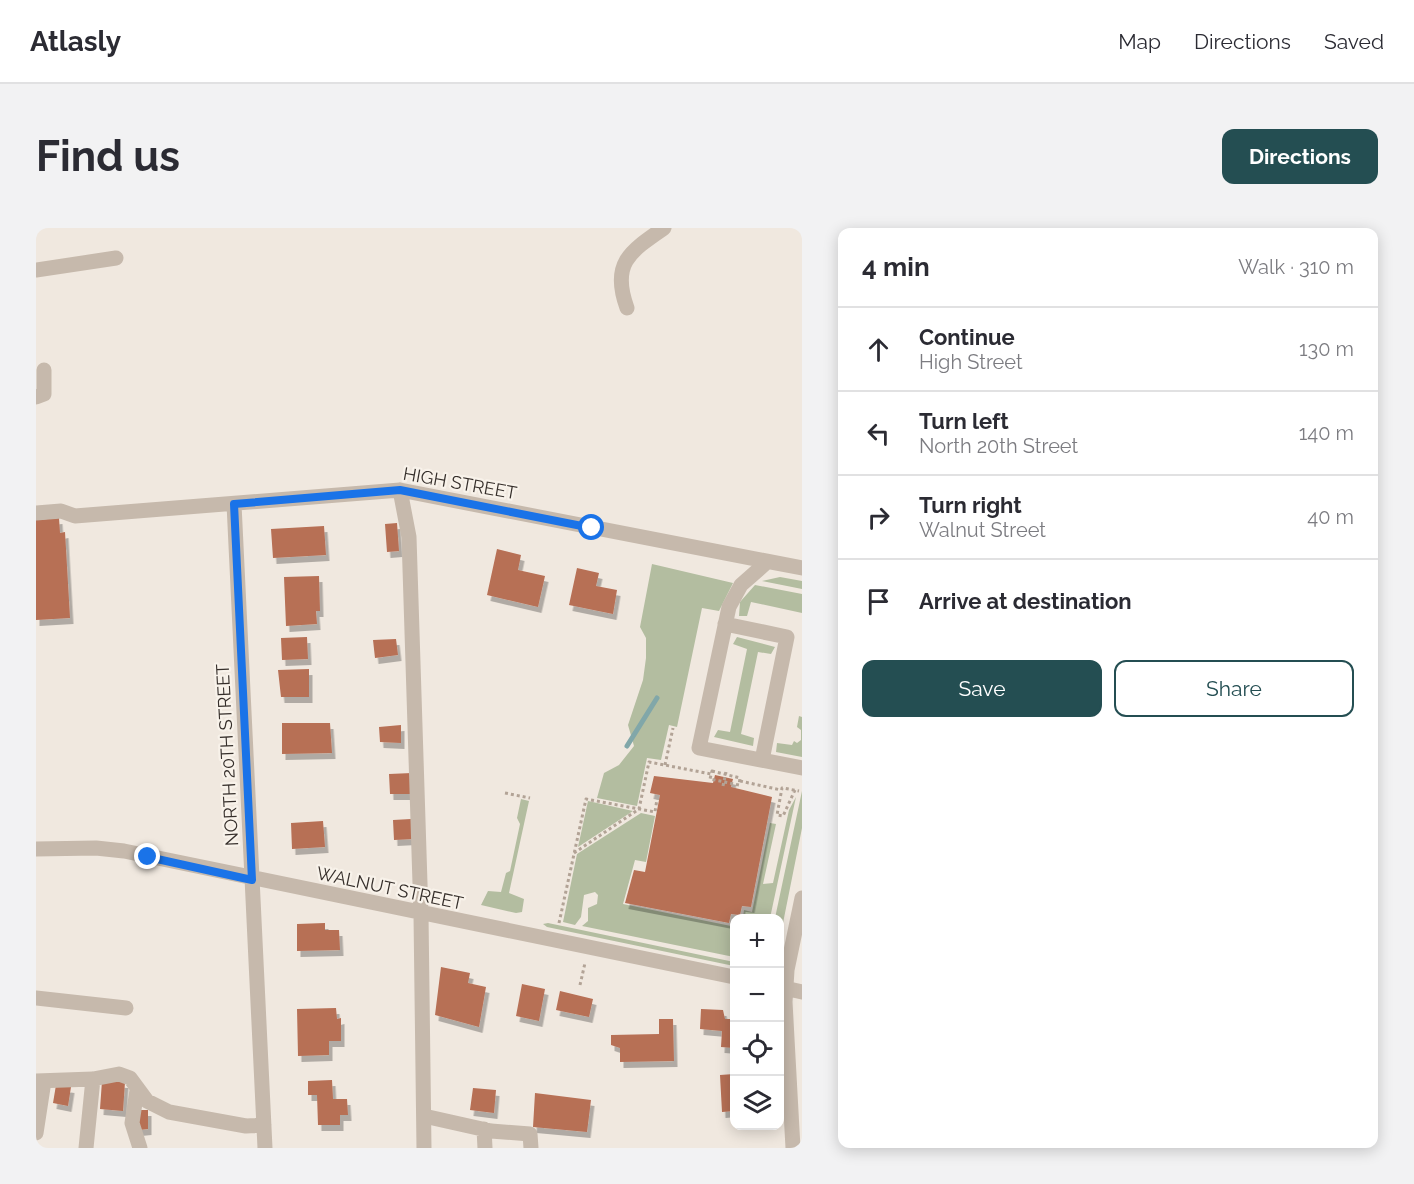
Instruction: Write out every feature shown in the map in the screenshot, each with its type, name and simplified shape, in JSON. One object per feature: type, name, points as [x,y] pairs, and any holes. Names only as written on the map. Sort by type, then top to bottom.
[{"type":"street","points":[[627,308],[620,289],[621,270],[635,248],[664,228]]},
{"type":"street","points":[[36,270],[117,258]]},
{"type":"street","points":[[36,398],[44,394],[44,370]]},
{"type":"street","points":[[400,490],[409,537],[421,915],[424,1148]]},
{"type":"street","name":"HIGH STREET","points":[[36,513],[61,512],[75,516],[400,490],[802,568]]},
{"type":"street","name":"NORTH 20TH STREET","points":[[234,504],[265,1148]]},
{"type":"street","points":[[767,562],[737,591],[725,624],[699,748],[802,768]]},
{"type":"street","points":[[725,624],[788,637],[762,760]]},
{"type":"street","name":"WALNUT STREET","points":[[36,849],[96,848],[124,851],[421,915],[730,976]]},
{"type":"street","points":[[784,982],[802,898]]},
{"type":"street","points":[[784,987],[802,992]]},
{"type":"street","points":[[36,998],[126,1008]]},
{"type":"street","points":[[784,1002],[793,1148]]},
{"type":"street","points":[[36,1133],[40,1081],[93,1079],[119,1074],[130,1078],[147,1101],[169,1112],[246,1126],[264,1125]]},
{"type":"street","points":[[86,1148],[93,1079]]},
{"type":"street","points":[[137,1090],[132,1123],[140,1148]]},
{"type":"street","points":[[424,1116],[484,1129],[530,1134],[531,1148]]},
{"type":"street","points":[[484,1129],[484,1148]]},
{"type":"path","points":[[665,765],[673,728]]},
{"type":"path","points":[[574,853],[639,809],[649,762],[711,774],[712,771],[726,773],[740,777],[740,781]]},
{"type":"path","points":[[724,784],[726,773]]},
{"type":"path","points":[[711,774],[710,779],[724,784],[739,785],[740,781]]},
{"type":"path","points":[[740,781],[781,790],[783,788],[797,790],[783,816],[779,817],[776,813],[781,790]]},
{"type":"path","points":[[505,793],[530,798]]},
{"type":"path","points":[[559,923],[586,799],[655,812],[657,799]]},
{"type":"path","points":[[580,985],[585,962]]},
{"type":"green space","points":[[652,564],[733,583],[719,611],[702,608],[677,727],[669,725],[661,760],[647,758],[637,806],[597,798],[604,773],[619,765],[634,746],[628,725],[643,680],[646,638],[640,627]]},
{"type":"green space","points":[[780,577],[802,581],[802,589],[762,581]]},
{"type":"green space","points":[[755,585],[802,594],[802,613],[751,602],[747,616],[739,616],[740,602]]},
{"type":"green space","points":[[737,637],[775,647],[771,654],[758,652],[741,734],[754,738],[753,746],[714,737],[718,730],[730,732],[747,649],[733,644]]},
{"type":"green space","points":[[799,716],[802,717],[802,757],[776,752],[777,743],[792,745],[794,741],[797,743],[801,740],[801,730],[797,727]]},
{"type":"green space","points":[[802,791],[802,828],[784,918],[784,914],[776,914]]},
{"type":"green space","points":[[796,797],[771,914],[744,914],[744,910],[752,912],[770,823],[776,824],[763,884],[773,883],[789,810]]},
{"type":"green space","points":[[521,799],[529,801],[509,893],[524,899],[522,912],[516,913],[481,905],[488,891],[501,892],[506,873],[510,871],[520,824],[517,818]]},
{"type":"green space","points":[[588,801],[633,811],[578,847]]},
{"type":"green space","points":[[641,813],[655,816],[646,862],[635,860],[623,904],[730,926],[730,956],[582,926],[588,921],[588,908],[597,904],[598,895],[595,892],[584,895],[581,917],[575,925],[563,922],[577,854]]},
{"type":"green space","points":[[548,923],[730,961],[730,965],[547,927],[543,924]]},
{"type":"building","points":[[59,518],[60,533],[65,532],[70,618],[36,620],[36,520]]},
{"type":"building","points":[[397,523],[399,551],[387,552],[385,524]]},
{"type":"building","points":[[324,526],[326,555],[273,558],[271,529]]},
{"type":"building","points":[[497,549],[521,555],[518,570],[545,576],[538,607],[487,595]]},
{"type":"building","points":[[577,568],[599,573],[596,586],[617,590],[613,614],[569,605]]},
{"type":"building","points":[[319,576],[320,611],[316,611],[317,624],[286,626],[284,577]]},
{"type":"building","points":[[307,637],[308,659],[282,660],[281,638]]},
{"type":"building","points":[[396,639],[398,655],[375,658],[373,640]]},
{"type":"building","points":[[309,669],[309,697],[281,697],[278,670]]},
{"type":"building","points":[[282,723],[330,723],[332,753],[282,754]]},
{"type":"building","points":[[401,725],[401,743],[380,742],[379,727]]},
{"type":"building","points":[[412,773],[413,794],[390,794],[389,774]]},
{"type":"building","points":[[715,775],[733,779],[731,787],[772,797],[751,907],[742,906],[740,914],[730,914],[729,923],[625,903],[634,870],[645,872],[660,795],[650,793],[654,776],[713,783]]},
{"type":"building","points":[[411,819],[413,839],[394,840],[393,820]]},
{"type":"building","points":[[323,821],[325,847],[292,849],[291,823]]},
{"type":"building","points":[[325,923],[325,930],[339,930],[340,950],[297,951],[297,924]]},
{"type":"building","points":[[441,967],[470,973],[468,983],[486,987],[479,1027],[435,1015]]},
{"type":"building","points":[[522,984],[545,989],[539,1021],[516,1016]]},
{"type":"building","points":[[560,991],[593,999],[589,1017],[556,1010]]},
{"type":"building","points":[[336,1008],[337,1019],[341,1018],[341,1041],[329,1041],[329,1055],[298,1056],[297,1009]]},
{"type":"building","points":[[701,1009],[723,1010],[725,1019],[730,1019],[730,1048],[721,1047],[722,1031],[700,1029]]},
{"type":"building","points":[[659,1019],[673,1019],[674,1061],[620,1062],[620,1048],[611,1045],[611,1035],[659,1034]]},
{"type":"building","points":[[730,1074],[730,1111],[722,1112],[720,1075]]},
{"type":"building","points":[[332,1080],[333,1099],[347,1099],[348,1115],[340,1115],[340,1125],[318,1125],[317,1095],[308,1095],[308,1081]]},
{"type":"building","points":[[102,1081],[125,1082],[123,1111],[100,1109]]},
{"type":"building","points":[[56,1085],[71,1087],[68,1106],[53,1103]]},
{"type":"building","points":[[473,1088],[496,1090],[494,1113],[470,1110]]},
{"type":"building","points":[[535,1093],[591,1100],[587,1132],[533,1127]]},
{"type":"building","points":[[137,1110],[148,1110],[148,1129],[138,1130]]},
{"type":"waterway","points":[[627,746],[657,698]]},
{"type":"route","points":[[148,857],[252,880],[234,504],[400,490],[592,528]]}]
